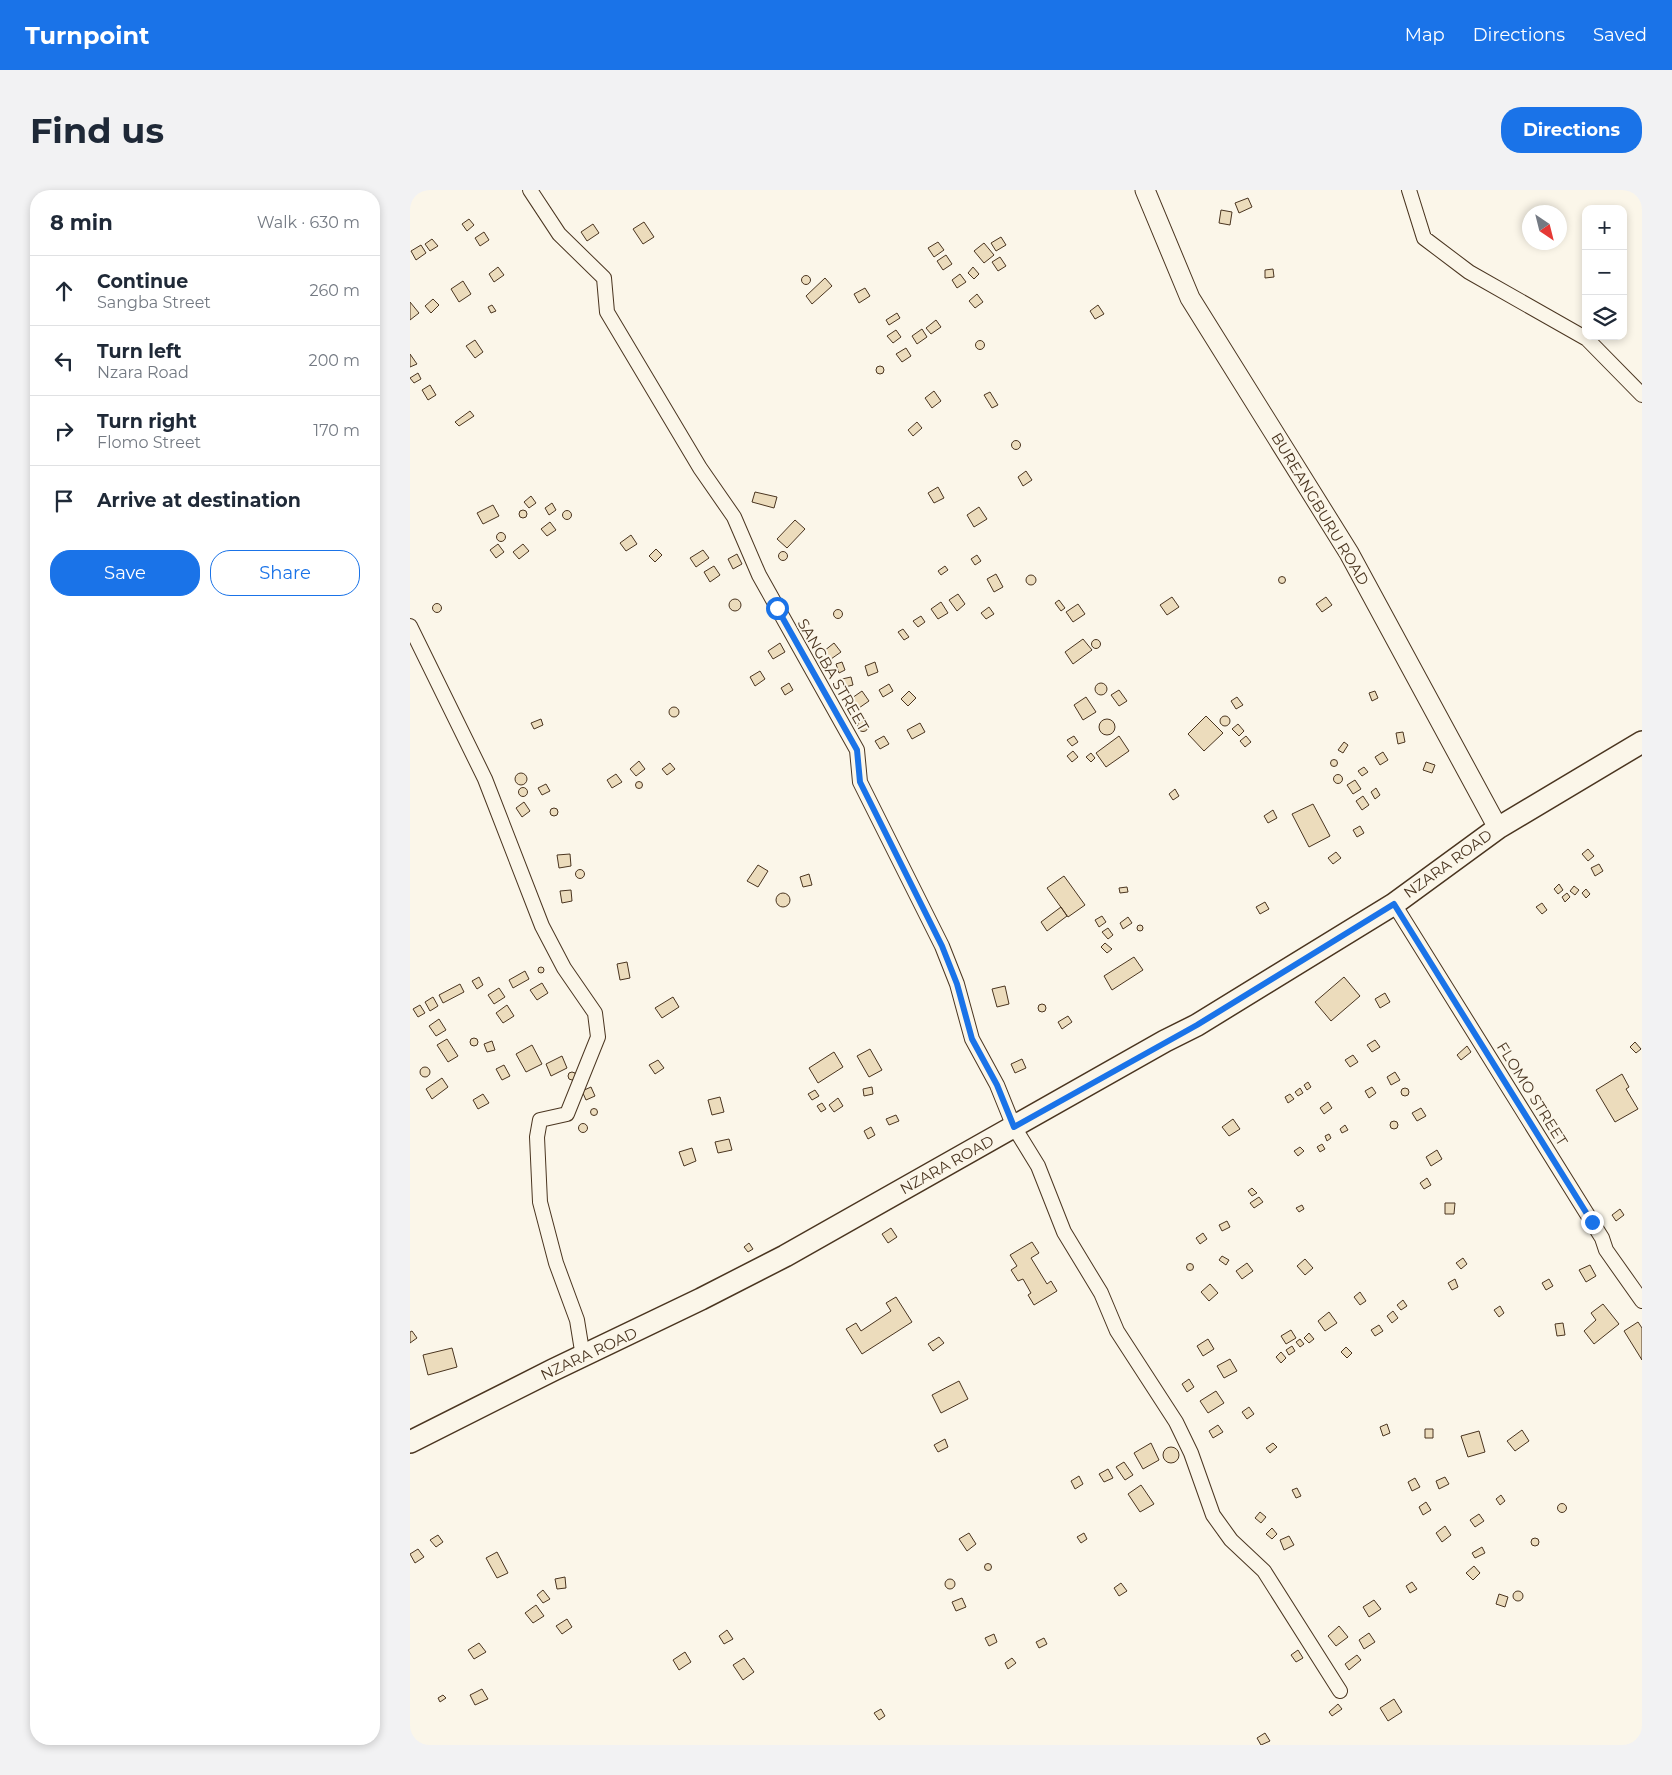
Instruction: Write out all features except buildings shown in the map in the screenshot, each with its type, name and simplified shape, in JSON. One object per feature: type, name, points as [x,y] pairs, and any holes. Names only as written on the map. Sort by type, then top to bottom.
[{"type":"main road","name":"NZARA ROAD","points":[[410,1442],[777,1260],[1197,1025],[1394,904],[1498,828],[1642,742]]},
{"type":"street","name":"SANGBA STREET","points":[[530,190],[559,234],[604,278],[607,312],[700,468],[734,517],[759,575],[857,750],[860,782],[942,946],[957,984],[972,1039],[997,1085],[1014,1127],[1038,1166],[1064,1232],[1101,1293],[1117,1331],[1176,1422],[1191,1452],[1213,1515],[1232,1540],[1264,1570],[1340,1691]]},
{"type":"street","name":"BUREANGBURU ROAD","points":[[1145,190],[1190,298],[1349,553],[1498,828]]},
{"type":"street","points":[[1409,190],[1424,238],[1468,272],[1587,339],[1642,395]]},
{"type":"street","points":[[410,626],[485,779],[542,926],[564,968],[595,1013],[598,1037],[567,1114],[540,1120],[537,1137],[540,1202],[556,1263],[577,1320],[582,1357]]},
{"type":"street","name":"FLOMO STREET","points":[[1394,904],[1602,1238],[1606,1250],[1642,1301]]},
{"type":"route","points":[[777,608],[857,750],[860,782],[942,946],[957,984],[972,1039],[997,1085],[1014,1127],[1165,1041],[1197,1025],[1394,904],[1457,1002],[1501,1077],[1592,1222]]}]
